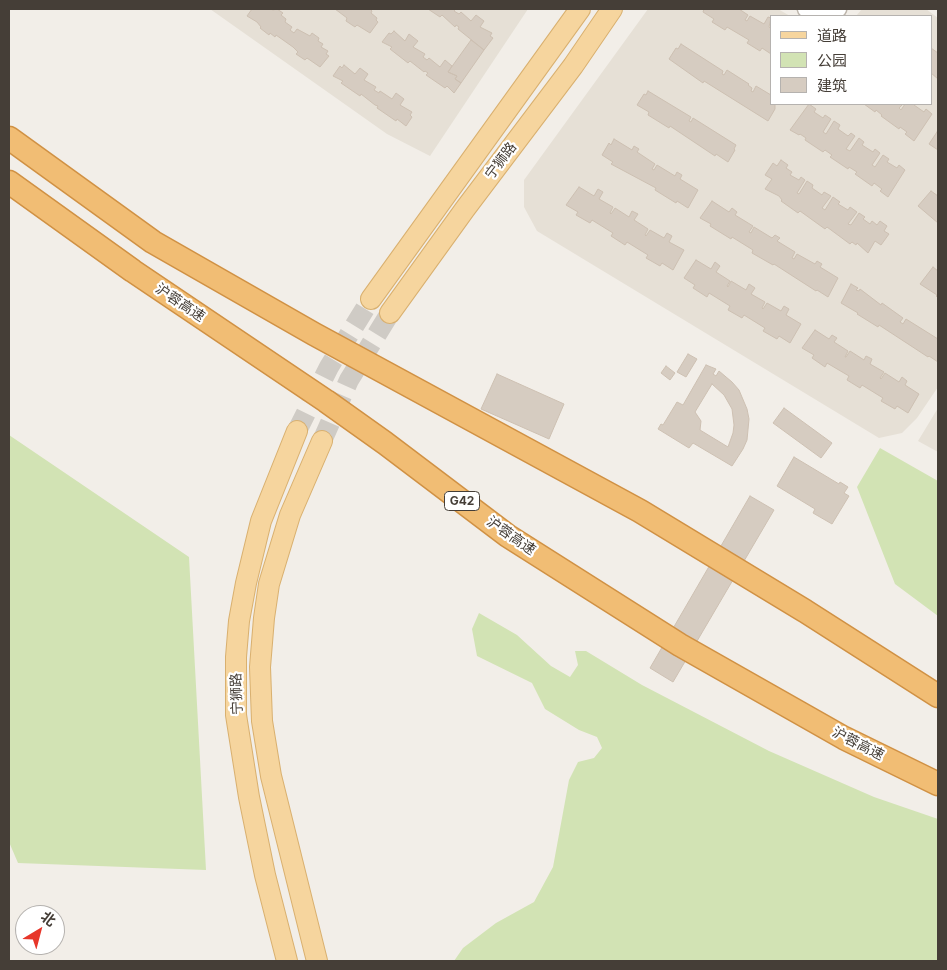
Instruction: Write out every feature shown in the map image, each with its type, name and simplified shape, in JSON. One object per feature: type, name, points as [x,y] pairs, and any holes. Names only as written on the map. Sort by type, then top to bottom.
[{"type":"highway","points":[[9,138],[154,242],[314,334],[640,512],[805,611],[938,696]]},
{"type":"highway","name":"沪蓉高速","points":[[9,182],[133,271],[326,401],[508,536],[688,650],[844,738],[938,784]]},
{"type":"main road","name":"宁狮路","points":[[371,299],[580,9]]},
{"type":"main road","name":"宁狮路","points":[[390,313],[465,209],[573,66],[612,9]]},
{"type":"main road","name":"宁狮路","points":[[287,961],[249,797],[236,715],[236,658],[239,621],[261,521],[298,431]]},
{"type":"main road","name":"宁狮路","points":[[317,961],[271,776],[262,721],[260,666],[269,584],[290,515],[322,441]]},
{"type":"street","points":[[806,9],[822,15]]},
{"type":"shaded area","points":[[210,9],[528,9],[430,156],[387,134]]},
{"type":"shaded area","points":[[648,9],[778,9],[788,15],[770,15],[770,105],[932,105],[932,15],[857,15],[862,9],[926,9],[938,18],[938,387],[917,418],[902,433],[879,438],[537,231],[524,207],[524,180]]},
{"type":"shaded area","points":[[938,408],[938,452],[918,441]]},
{"type":"green space","points":[[9,435],[189,557],[206,870],[18,863],[9,842]]},
{"type":"green space","points":[[880,448],[938,481],[938,616],[895,584],[857,487]]},
{"type":"green space","points":[[479,613],[517,635],[551,666],[570,677],[578,665],[575,651],[586,651],[642,685],[769,751],[874,797],[938,819],[938,961],[454,961],[463,948],[496,923],[534,902],[553,867],[569,780],[578,762],[594,758],[602,748],[597,737],[579,730],[545,709],[532,683],[477,656],[472,629]]},
{"type":"building","points":[[252,9],[277,9],[283,13],[281,15],[286,19],[285,22],[292,27],[290,30],[294,33],[297,29],[310,36],[312,33],[319,38],[318,41],[323,44],[321,47],[328,51],[326,54],[329,56],[320,67],[307,58],[305,60],[296,54],[298,52],[293,47],[276,35],[275,37],[270,33],[269,35],[260,28],[257,22],[247,16]]},
{"type":"building","points":[[335,9],[370,9],[378,22],[370,33],[346,21],[347,18]]},
{"type":"building","points":[[428,9],[456,9],[454,11],[459,14],[461,12],[471,21],[476,15],[484,21],[480,27],[492,33],[490,36],[493,38],[484,50],[458,29],[459,27],[456,25],[455,27],[442,15],[440,17]]},
{"type":"building","points":[[704,9],[739,9],[748,15],[745,20],[747,21],[750,16],[764,24],[768,17],[770,18],[770,53],[762,48],[760,51],[747,43],[749,40],[727,27],[725,30],[712,22],[714,19],[703,12]]},
{"type":"building","points":[[394,31],[405,41],[409,34],[418,41],[413,47],[425,54],[423,57],[427,60],[429,58],[440,67],[445,60],[452,66],[448,72],[457,76],[455,79],[461,83],[454,93],[447,86],[445,88],[426,75],[428,73],[410,61],[408,63],[390,49],[392,47],[382,42],[389,33],[391,34]]},
{"type":"building","points":[[471,40],[484,50],[461,83],[455,79],[457,76],[448,72]]},
{"type":"building","points":[[681,44],[723,71],[722,74],[724,75],[727,70],[749,84],[752,88],[751,91],[753,92],[756,86],[770,94],[770,105],[775,105],[775,109],[768,121],[704,81],[703,83],[669,59],[676,48],[678,49]]},
{"type":"building","points":[[932,49],[938,53],[938,79],[932,74]]},
{"type":"building","points":[[344,65],[355,74],[360,68],[368,74],[364,80],[376,87],[374,90],[379,93],[380,91],[392,99],[396,93],[404,99],[400,105],[412,112],[410,115],[412,117],[406,126],[377,108],[378,106],[361,94],[360,96],[341,83],[343,81],[333,76],[340,66],[342,68]]},
{"type":"building","points":[[648,91],[691,117],[689,121],[691,122],[693,118],[736,145],[728,162],[716,154],[715,156],[670,126],[669,128],[648,115],[649,112],[637,105]]},
{"type":"building","points":[[808,105],[810,105],[816,109],[814,112],[823,118],[825,115],[831,119],[823,132],[826,134],[834,121],[840,125],[838,129],[848,136],[851,133],[855,136],[846,149],[850,151],[859,138],[864,142],[862,145],[873,152],[875,149],[880,153],[872,165],[875,167],[883,155],[889,159],[887,162],[897,168],[899,165],[905,170],[888,197],[874,183],[872,186],[855,174],[857,172],[849,167],[848,169],[830,157],[832,155],[825,150],[823,152],[805,140],[806,138],[800,134],[790,130]]},
{"type":"building","points":[[865,105],[902,105],[899,108],[901,110],[904,105],[914,105],[924,112],[926,109],[932,114],[914,141],[905,134],[907,132],[900,127],[899,129],[876,110],[875,112]]},
{"type":"building","points":[[938,133],[938,150],[929,144]]},
{"type":"building","points":[[614,139],[632,150],[634,146],[639,149],[637,152],[655,164],[652,169],[654,170],[657,165],[675,176],[677,172],[682,175],[680,179],[698,190],[688,208],[677,201],[676,203],[655,190],[656,188],[611,164],[613,162],[602,155],[609,143],[611,145]]},
{"type":"building","points":[[781,160],[788,165],[786,168],[792,172],[790,175],[799,180],[801,177],[805,180],[797,193],[799,194],[807,181],[813,185],[812,188],[822,195],[824,192],[831,196],[822,208],[825,210],[833,197],[840,202],[838,204],[848,210],[850,207],[857,212],[848,224],[851,225],[859,213],[870,224],[872,221],[877,225],[880,221],[887,226],[884,231],[889,234],[881,245],[875,241],[868,253],[857,243],[856,245],[852,242],[850,244],[827,227],[825,229],[800,211],[798,213],[781,201],[779,196],[765,189],[772,179],[765,175],[773,163],[777,166]]},
{"type":"building","points":[[579,187],[594,196],[598,189],[603,192],[599,199],[613,207],[611,214],[615,208],[629,217],[632,211],[638,214],[634,220],[648,229],[646,236],[650,230],[664,238],[667,233],[672,236],[669,242],[684,250],[673,270],[662,263],[660,266],[646,258],[648,255],[627,242],[625,245],[611,236],[613,233],[592,220],[590,223],[576,215],[578,212],[566,205]]},
{"type":"building","points":[[931,191],[938,196],[938,223],[918,206]]},
{"type":"building","points":[[712,201],[729,212],[732,208],[737,212],[735,215],[753,226],[749,232],[751,233],[754,227],[772,238],[775,235],[780,238],[777,241],[795,252],[792,258],[794,259],[797,254],[815,264],[817,261],[822,264],[820,267],[838,278],[828,297],[774,264],[752,253],[753,250],[732,237],[731,239],[700,218]]},
{"type":"building","points":[[696,260],[711,269],[715,262],[720,266],[716,272],[730,281],[728,287],[731,281],[746,290],[749,284],[755,288],[751,294],[765,302],[763,309],[767,303],[781,311],[784,306],[789,309],[786,315],[801,324],[790,343],[779,336],[777,339],[763,331],[765,328],[744,315],[742,318],[728,310],[730,306],[709,293],[707,297],[693,288],[695,285],[684,278]]},
{"type":"building","points":[[933,267],[938,271],[938,298],[937,295],[920,284]]},
{"type":"building","points":[[851,284],[858,288],[856,290],[859,291],[860,289],[881,305],[882,303],[903,318],[900,322],[903,324],[906,319],[938,339],[938,362],[841,303]]},
{"type":"building","points":[[815,330],[829,339],[832,335],[837,338],[834,342],[848,351],[845,357],[850,351],[864,360],[866,356],[872,359],[870,364],[884,372],[881,379],[885,373],[899,382],[902,377],[907,381],[905,385],[919,394],[908,413],[897,406],[895,409],[881,401],[883,398],[862,385],[860,388],[847,380],[849,376],[827,363],[825,367],[812,358],[814,355],[802,348]]},
{"type":"building","points":[[688,354],[697,359],[686,377],[677,372]]},
{"type":"building","points":[[706,365],[716,369],[713,374],[716,376],[719,371],[739,390],[749,419],[747,440],[732,466],[693,443],[689,448],[658,429],[661,424],[663,425],[677,402],[683,405]],"holes":[[[712,384],[724,395],[732,409],[734,425],[728,447],[700,430],[701,421],[695,412]]]},
{"type":"building","points":[[666,366],[675,373],[670,380],[661,373]]},
{"type":"building","points":[[497,374],[564,404],[549,439],[481,409]]},
{"type":"building","points":[[784,408],[832,443],[821,458],[773,423]]},
{"type":"building","points":[[794,457],[839,484],[840,482],[848,487],[844,493],[849,496],[832,524],[813,513],[815,509],[777,486]]},
{"type":"building","points":[[750,496],[774,510],[673,682],[650,668]]},
{"type":"tunnel","points":[[297,431],[329,367],[371,299]]},
{"type":"tunnel","points":[[322,441],[349,380],[390,313]]}]
